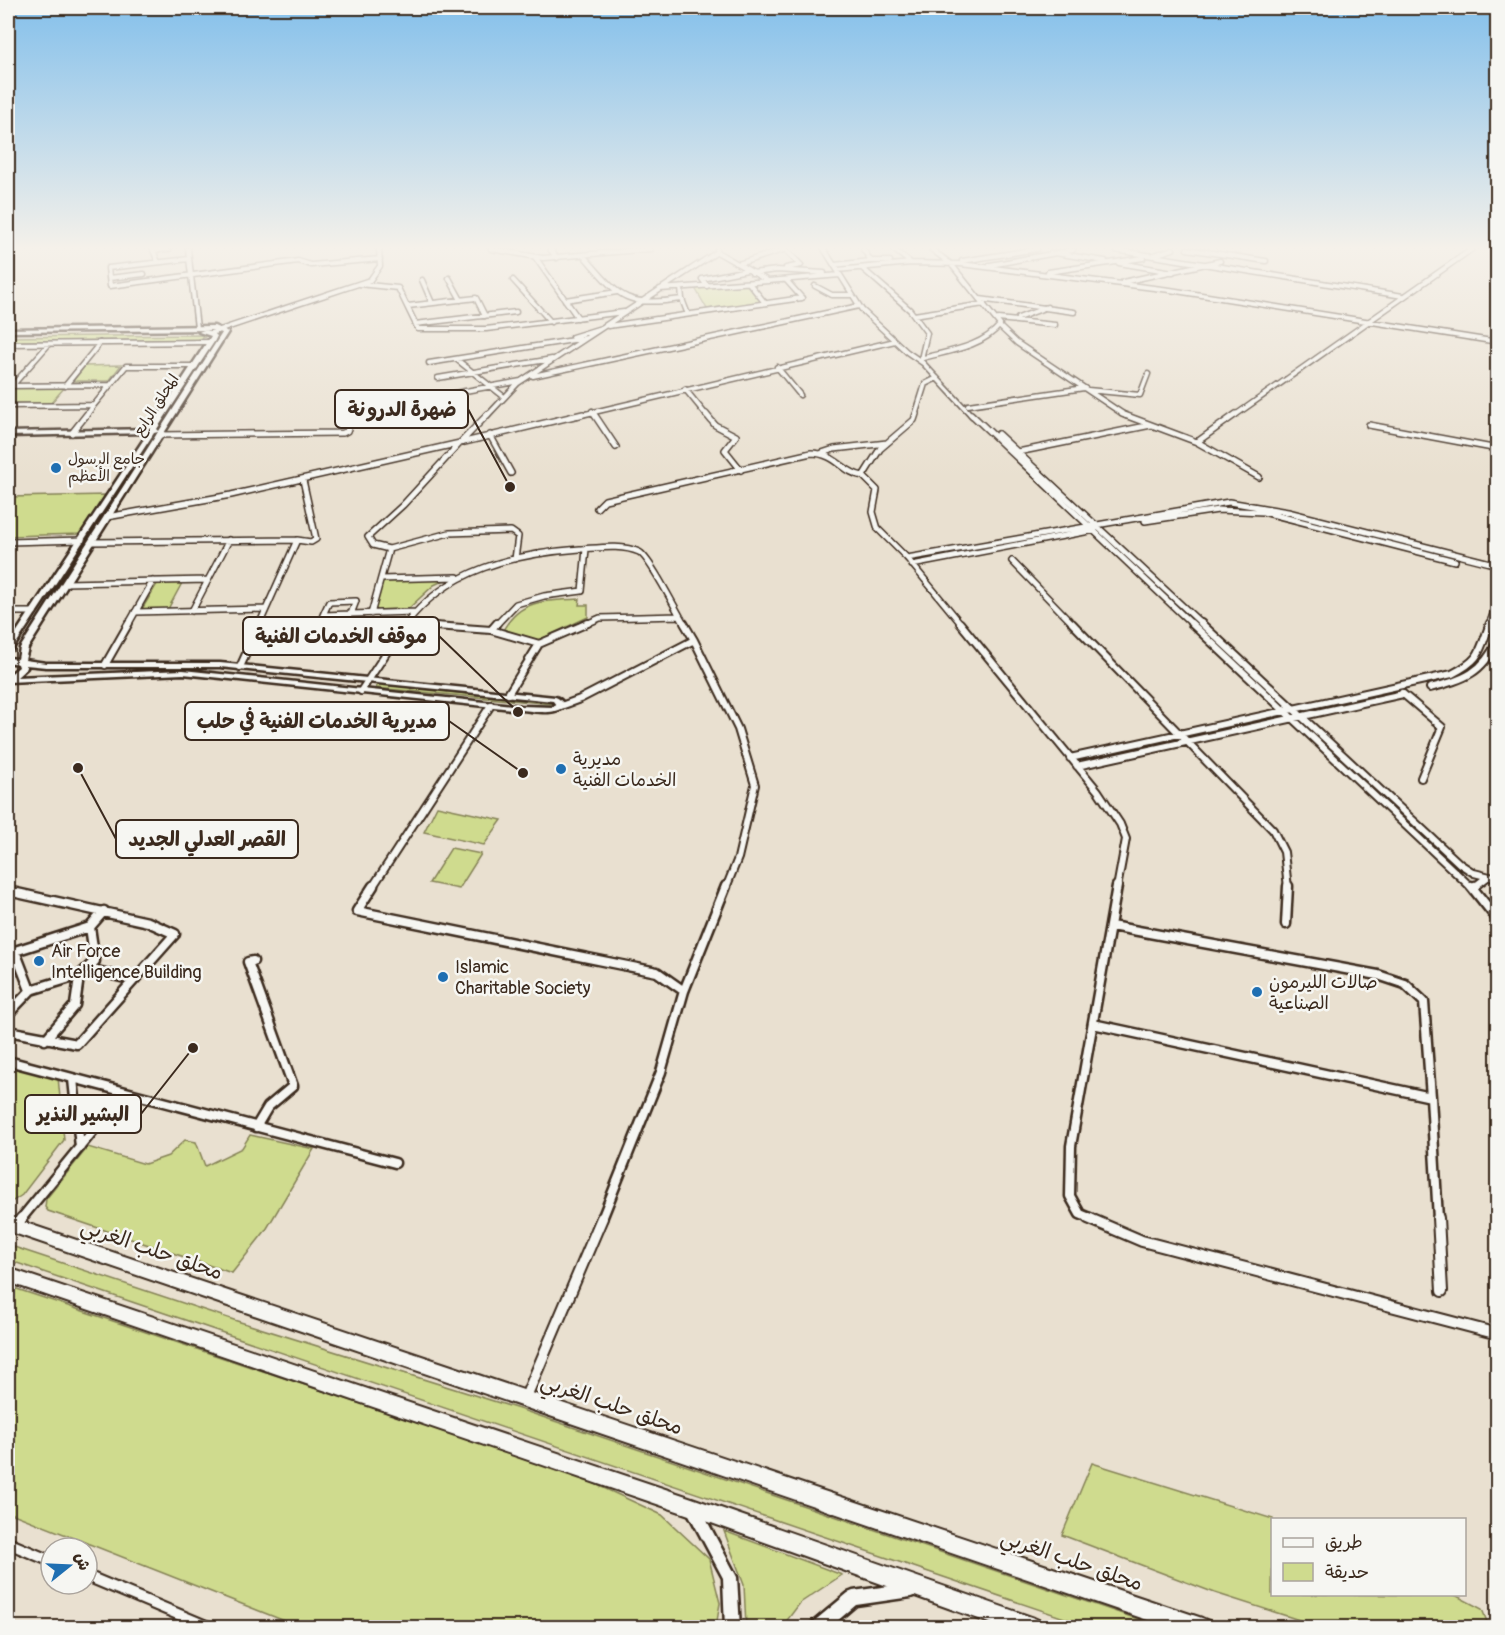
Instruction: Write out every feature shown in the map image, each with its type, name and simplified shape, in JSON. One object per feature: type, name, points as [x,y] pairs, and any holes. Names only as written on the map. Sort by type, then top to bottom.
[{"type":"highway","name":"محلق حلب الغربي","points":[[11,1225],[1202,1628]]},
{"type":"highway","points":[[8,1275],[692,1507],[1034,1628]]},
{"type":"main road","points":[[8,680],[21,672],[24,648],[92,542],[156,434],[224,334],[224,330],[197,328],[142,331]]},
{"type":"main road","points":[[8,332],[211,333],[214,336],[211,342]]},
{"type":"main road","name":"المحلق الرابع","points":[[8,650],[156,434],[211,342]]},
{"type":"main road","points":[[8,434],[156,434]]},
{"type":"main road","points":[[8,439],[156,434]]},
{"type":"main road","points":[[8,660],[21,663],[194,664],[240,667],[555,699],[561,706],[547,710],[491,705],[183,672],[8,680]]},
{"type":"main road","points":[[692,1507],[730,1577],[733,1628]]},
{"type":"main road","points":[[817,1628],[853,1598],[919,1589]]},
{"type":"street","points":[[211,333],[236,325]]},
{"type":"street","points":[[416,325],[418,329],[472,330],[518,325]]},
{"type":"street","points":[[515,559],[518,536],[511,531],[449,533],[389,549],[373,545],[368,537],[403,505],[503,396],[521,381],[607,325]]},
{"type":"street","points":[[560,342],[616,325]]},
{"type":"street","points":[[527,377],[769,325]]},
{"type":"street","points":[[879,325],[895,341],[921,359],[953,394],[1095,523],[1168,594],[1460,864],[1486,878],[1497,879]]},
{"type":"street","points":[[921,325],[927,333],[921,359]]},
{"type":"street","points":[[1051,325],[1055,326]]},
{"type":"street","points":[[1197,442],[1360,325]]},
{"type":"street","points":[[1393,325],[1497,342]]},
{"type":"street","points":[[921,359],[970,345],[992,334],[1000,327],[1017,343],[1122,414],[1197,442],[1259,477]]},
{"type":"street","points":[[429,363],[589,338]]},
{"type":"street","points":[[107,517],[303,480],[685,388],[895,341]]},
{"type":"street","points":[[8,344],[211,342]]},
{"type":"street","points":[[65,386],[100,343]]},
{"type":"street","points":[[10,386],[48,344]]},
{"type":"street","points":[[438,378],[557,358]]},
{"type":"street","points":[[456,359],[503,396]]},
{"type":"street","points":[[72,433],[126,366],[196,366]]},
{"type":"street","points":[[777,368],[800,395]]},
{"type":"street","points":[[968,405],[1086,389],[1140,395],[1148,374]]},
{"type":"street","points":[[863,476],[880,449],[914,420],[925,384],[937,378]]},
{"type":"street","points":[[387,405],[521,381]]},
{"type":"street","points":[[10,386],[110,385]]},
{"type":"street","points":[[685,388],[715,425],[736,436],[726,450],[741,470]]},
{"type":"street","points":[[953,394],[968,405],[1086,525],[1290,719],[1473,888],[1497,920]]},
{"type":"street","points":[[156,434],[343,433],[347,431],[360,400]]},
{"type":"street","points":[[8,406],[94,405]]},
{"type":"street","points":[[592,411],[616,447]]},
{"type":"street","points":[[1012,449],[1151,425]]},
{"type":"street","points":[[1369,425],[1497,449]]},
{"type":"street","points":[[490,435],[511,473]]},
{"type":"street","points":[[597,508],[605,500],[811,453],[822,453],[834,448],[888,443]]},
{"type":"street","points":[[822,453],[863,476],[877,490],[871,505],[876,525],[890,545],[909,562],[1111,808],[1126,839],[1071,1146],[1070,1196],[1080,1214],[1142,1241],[1497,1334]]},
{"type":"street","points":[[92,542],[297,540],[311,542],[316,539],[303,480]]},
{"type":"street","points":[[909,562],[997,541],[1213,503],[1246,504],[1497,565]]},
{"type":"street","points":[[1185,508],[1191,512]]},
{"type":"street","points":[[1145,520],[1233,508],[1263,512],[1455,561]]},
{"type":"street","points":[[909,562],[1004,548],[1101,529]]},
{"type":"street","points":[[8,542],[82,540]]},
{"type":"street","points":[[192,611],[229,540]]},
{"type":"street","points":[[240,667],[297,540]]},
{"type":"street","points":[[997,541],[1004,548]]},
{"type":"street","points":[[371,614],[389,549]]},
{"type":"street","points":[[491,630],[516,604],[544,596],[582,591],[586,549]]},
{"type":"street","points":[[361,691],[415,612],[445,585],[462,577],[540,552],[586,549],[640,552],[645,556],[694,640],[738,729],[755,785],[738,858],[684,991],[661,1072],[584,1263],[525,1399]]},
{"type":"street","points":[[1012,561],[1273,830],[1282,844],[1289,869],[1286,924]]},
{"type":"street","points":[[381,579],[462,577]]},
{"type":"street","points":[[65,583],[208,580]]},
{"type":"street","points":[[105,665],[153,581]]},
{"type":"street","points":[[1161,595],[1168,594]]},
{"type":"street","points":[[351,615],[356,601],[329,602],[323,615],[351,615],[415,612]]},
{"type":"street","points":[[1070,758],[1452,674],[1472,664],[1480,651],[1497,602]]},
{"type":"street","points":[[135,612],[266,609]]},
{"type":"street","points":[[8,612],[34,612]]},
{"type":"street","points":[[508,694],[539,644],[600,618],[679,616]]},
{"type":"street","points":[[1191,624],[1199,622]]},
{"type":"street","points":[[407,624],[491,630],[539,644]]},
{"type":"street","points":[[561,706],[580,699],[694,640]]},
{"type":"street","points":[[1430,688],[1463,680],[1482,668],[1497,640]]},
{"type":"street","points":[[1395,688],[1442,727],[1421,778]]},
{"type":"street","points":[[1077,766],[1403,694]]},
{"type":"street","points":[[491,705],[357,911],[657,972],[684,991]]},
{"type":"street","points":[[1352,777],[1363,774]]},
{"type":"street","points":[[1408,828],[1419,826]]},
{"type":"street","points":[[1473,888],[1486,878]]},
{"type":"street","points":[[8,891],[148,922],[175,934],[133,980],[102,1019],[76,1044],[45,1040],[8,1030]]},
{"type":"street","points":[[30,990],[11,950],[90,927],[104,911]]},
{"type":"street","points":[[1111,926],[1378,975],[1406,984],[1424,1002],[1442,1291]]},
{"type":"street","points":[[8,1014],[30,990],[79,977],[89,969],[95,961],[90,927]]},
{"type":"street","points":[[253,961],[248,962],[293,1086],[268,1107],[256,1127]]},
{"type":"street","points":[[89,969],[133,980]]},
{"type":"street","points":[[45,1040],[75,1006],[79,996],[79,977]]},
{"type":"street","points":[[1093,1024],[1431,1097]]},
{"type":"street","points":[[8,1061],[395,1163]]},
{"type":"street","points":[[73,1079],[80,1147]]},
{"type":"street","points":[[11,1225],[124,1093]]},
{"type":"street","points":[[8,1543],[39,1556]]},
{"type":"street","points":[[99,1581],[212,1628]]},
{"type":"green space","points":[[201,335],[205,337],[197,340],[8,341],[8,337]]},
{"type":"green space","points":[[121,365],[109,381],[73,381],[85,366]]},
{"type":"green space","points":[[9,387],[65,387],[51,403],[8,403]]},
{"type":"green space","points":[[106,495],[81,534],[8,536],[8,497]]},
{"type":"green space","points":[[449,578],[434,585],[408,609],[371,610],[380,581]]},
{"type":"green space","points":[[182,583],[168,609],[142,609],[157,584]]},
{"type":"green space","points":[[580,599],[579,605],[588,605],[588,617],[537,641],[500,636],[515,615],[532,604]]},
{"type":"green space","points":[[378,684],[550,703],[553,704],[376,688]]},
{"type":"green space","points":[[437,806],[502,820],[484,845],[424,832]]},
{"type":"green space","points":[[451,848],[481,854],[459,889],[429,883]]},
{"type":"green space","points":[[8,1065],[58,1077],[64,1140],[22,1195],[13,1201],[8,1199]]},
{"type":"green space","points":[[250,1135],[314,1149],[266,1230],[232,1273],[48,1211],[45,1207],[46,1199],[88,1147],[145,1164],[168,1156],[185,1140],[196,1142],[205,1166],[242,1148]]},
{"type":"green space","points":[[8,1245],[237,1321],[519,1409],[1161,1627],[1091,1627],[8,1260]]},
{"type":"green space","points":[[8,1286],[580,1477],[662,1515],[709,1559],[720,1603],[716,1627],[300,1627],[99,1548],[99,1536],[69,1536],[8,1512]]},
{"type":"green space","points":[[1092,1463],[1271,1518],[1271,1596],[1457,1596],[1482,1609],[1489,1627],[1321,1627],[1215,1593],[1062,1535]]},
{"type":"green space","points":[[724,1531],[842,1575],[800,1603],[782,1627],[746,1627],[744,1585]]},
{"type":"place","name":"جامع الرسول الأعظم","points":[[56,468]]},
{"type":"place","name":"ضهرة الدرونة","points":[[510,487]]},
{"type":"place","name":"موقف الخدمات الفنية","points":[[518,712]]},
{"type":"place","name":"القصر العدلي الجديد","points":[[78,768]]},
{"type":"place","name":"مديرية الخدمات الفنية","points":[[561,769]]},
{"type":"place","name":"مديرية الخدمات الفنية في حلب","points":[[523,773]]},
{"type":"place","name":"Air Force Intelligence Building","points":[[39,961]]},
{"type":"place","name":"Islamic Charitable Society","points":[[443,977]]},
{"type":"place","name":"صالات الليرمون الصناعية","points":[[1257,992]]},
{"type":"place","name":"البشير النذير","points":[[193,1048]]}]
